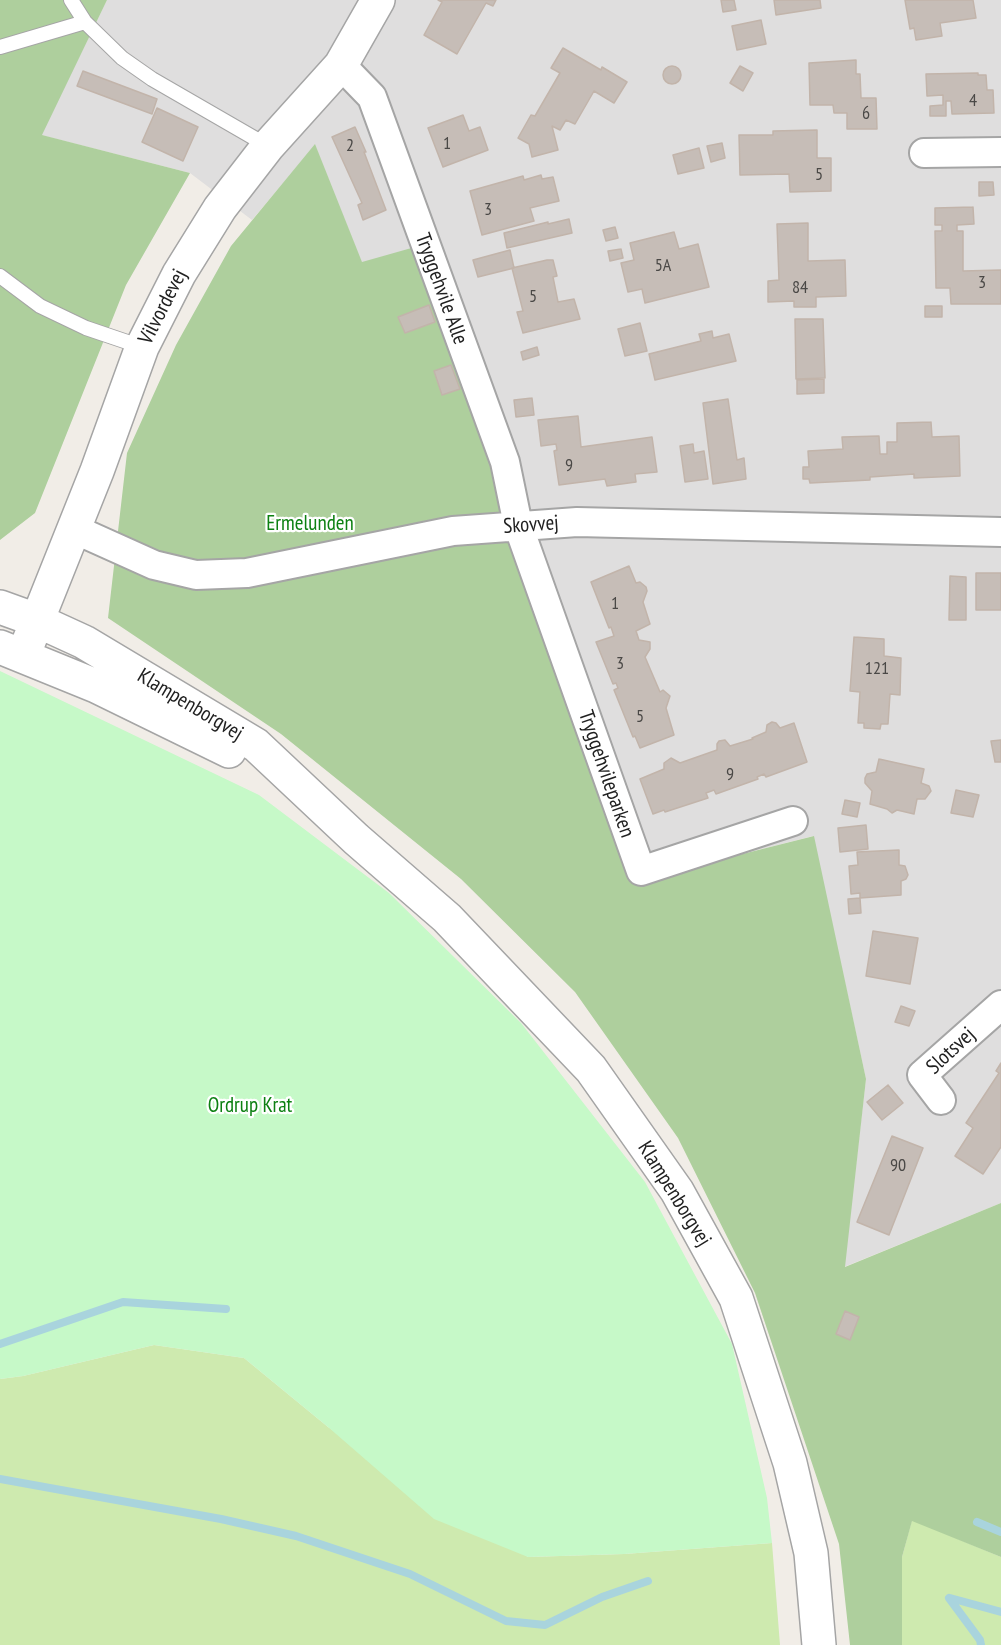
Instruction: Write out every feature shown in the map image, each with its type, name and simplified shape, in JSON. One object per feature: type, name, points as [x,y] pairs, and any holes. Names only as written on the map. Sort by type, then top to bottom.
[{"type":"street","name":"Vilvordevej","points":[[12,652],[36,620],[74,530],[142,347],[179,274],[220,208],[268,146],[341,65],[378,0]]},
{"type":"street","name":"Tryggehvile Alle","points":[[341,65],[372,97],[505,462],[518,525]]},
{"type":"street","points":[[924,153],[1001,152]]},
{"type":"street","name":"Skovvej","points":[[74,530],[154,565],[196,575],[247,573],[453,531],[518,525],[577,522],[1001,532]]},
{"type":"street","name":"Tryggehvileparken","points":[[518,525],[641,872],[793,821]]},
{"type":"street","name":"Klampenborgvej","points":[[0,607],[36,620],[84,642],[256,745],[356,839],[447,918],[591,1070],[677,1191],[735,1298],[790,1463],[811,1552],[819,1645]]},
{"type":"street","name":"Klampenborgvej","points":[[12,652],[96,686],[243,758],[356,839]]},
{"type":"street","name":"Slotsvej","points":[[941,1100],[922,1075],[1001,1005]]},
{"type":"lane","points":[[71,0],[85,22],[122,58],[152,79],[268,146]]},
{"type":"lane","points":[[0,47],[85,22]]},
{"type":"lane","points":[[0,276],[40,306],[86,328],[142,347]]},
{"type":"shaded area","points":[[107,0],[1001,0],[1001,1203],[844,1267],[866,1079],[813,836],[636,881],[362,263],[315,145],[252,220],[190,173],[41,135]]},
{"type":"green space","points":[[0,0],[107,0],[42,135],[190,173],[126,285],[35,513],[0,540]]},
{"type":"green space","name":"Ermelunden","points":[[315,144],[362,262],[415,247],[635,881],[814,836],[866,1079],[845,1267],[1001,1203],[1001,1557],[912,1521],[902,1557],[902,1645],[850,1645],[839,1544],[755,1293],[678,1138],[575,992],[461,879],[281,734],[108,618],[127,453],[176,345],[231,246]]},
{"type":"green space","name":"Ordrup Krat","points":[[0,671],[259,795],[389,893],[521,1023],[645,1182],[732,1344],[767,1498],[772,1543],[624,1554],[528,1557],[434,1519],[244,1358],[154,1345],[23,1376],[0,1379]]},
{"type":"green space","points":[[154,1345],[244,1358],[328,1427],[528,1557],[624,1554],[772,1543],[780,1645],[0,1645],[0,1379],[23,1376]]},
{"type":"green space","points":[[912,1520],[1001,1557],[1001,1645],[902,1645],[902,1557]]},
{"type":"building","points":[[438,0],[496,0],[493,6],[486,3],[457,54],[424,35],[442,2]]},
{"type":"building","points":[[721,0],[734,0],[736,10],[723,12]]},
{"type":"building","points":[[774,0],[820,0],[821,8],[776,15]]},
{"type":"building","points":[[905,0],[973,0],[976,18],[940,23],[942,36],[916,40],[914,28],[910,29]]},
{"type":"building","points":[[761,20],[766,44],[737,50],[732,26]]},
{"type":"building","points":[[563,48],[627,82],[614,103],[594,91],[575,124],[566,120],[560,130],[552,126],[558,150],[532,157],[529,144],[518,138],[531,115],[535,116],[560,73],[551,68]]},
{"type":"building","points":[[856,60],[856,74],[860,74],[861,98],[876,98],[877,129],[847,129],[847,113],[834,113],[833,105],[810,105],[809,63]]},
{"type":"building","points":[[672,66],[678,69],[681,75],[678,81],[672,84],[666,81],[663,75],[666,69]]},
{"type":"building","points":[[740,66],[753,73],[743,91],[730,83]]},
{"type":"building","points":[[83,71],[157,99],[152,114],[77,86]]},
{"type":"building","points":[[978,73],[978,75],[986,75],[987,90],[993,90],[994,113],[952,114],[951,101],[946,101],[946,116],[930,116],[930,106],[943,105],[943,95],[927,96],[926,74]]},
{"type":"building","points":[[157,108],[198,127],[183,161],[142,142]]},
{"type":"building","points":[[463,115],[469,131],[480,127],[488,150],[443,167],[428,128]]},
{"type":"building","points":[[355,127],[386,210],[363,220],[358,205],[362,203],[332,137]]},
{"type":"building","points":[[817,130],[817,158],[831,158],[831,191],[790,192],[789,174],[740,175],[739,135],[773,135],[773,131]]},
{"type":"building","points":[[722,143],[725,158],[711,162],[707,146]]},
{"type":"building","points":[[699,148],[704,168],[678,174],[673,155]]},
{"type":"building","points":[[541,175],[542,179],[553,177],[559,201],[530,208],[534,221],[482,235],[470,191],[523,176],[524,180]]},
{"type":"building","points":[[979,182],[993,182],[994,195],[979,196]]},
{"type":"building","points":[[973,207],[974,224],[957,225],[957,231],[963,231],[963,271],[1001,270],[1001,304],[951,304],[950,288],[936,288],[935,231],[942,231],[942,225],[935,225],[935,208]]},
{"type":"building","points":[[569,219],[572,233],[507,248],[504,233]]},
{"type":"building","points":[[808,223],[808,261],[845,260],[846,296],[816,297],[816,307],[794,307],[794,301],[768,302],[768,281],[779,280],[777,224]]},
{"type":"building","points":[[615,227],[618,238],[606,241],[603,230]]},
{"type":"building","points":[[674,232],[679,249],[698,244],[709,287],[645,303],[642,289],[628,292],[621,263],[634,260],[630,243]]},
{"type":"building","points":[[621,249],[623,258],[610,261],[608,251]]},
{"type":"building","points":[[510,250],[514,268],[478,277],[473,260]]},
{"type":"building","points":[[553,260],[557,276],[553,277],[558,302],[574,299],[580,319],[523,333],[517,312],[523,311],[512,268]]},
{"type":"building","points":[[429,305],[435,322],[405,333],[398,317]]},
{"type":"building","points":[[925,306],[942,306],[942,317],[925,317]]},
{"type":"building","points":[[795,319],[823,319],[825,378],[796,379]]},
{"type":"building","points":[[640,323],[647,351],[625,356],[618,329]]},
{"type":"building","points":[[712,331],[713,338],[729,334],[736,361],[655,380],[649,354],[701,341],[699,334]]},
{"type":"building","points":[[537,347],[539,355],[523,360],[521,352]]},
{"type":"building","points":[[451,365],[460,389],[442,395],[434,371]]},
{"type":"building","points":[[824,379],[824,393],[797,394],[797,380]]},
{"type":"building","points":[[532,398],[534,415],[516,417],[514,400]]},
{"type":"building","points":[[728,399],[737,460],[744,458],[746,479],[713,484],[703,403]]},
{"type":"building","points":[[578,416],[581,447],[652,437],[657,472],[635,474],[636,482],[607,486],[605,479],[559,485],[554,451],[557,450],[556,444],[541,446],[538,420]]},
{"type":"building","points":[[931,422],[932,437],[959,436],[960,476],[914,478],[914,474],[870,477],[870,480],[810,483],[809,479],[803,479],[803,467],[809,467],[808,451],[843,449],[842,437],[879,436],[880,454],[887,454],[887,442],[897,442],[897,423]]},
{"type":"building","points":[[693,444],[694,453],[704,451],[708,479],[685,482],[680,446]]},
{"type":"building","points":[[629,566],[636,583],[640,582],[646,587],[643,602],[650,624],[636,631],[639,640],[650,642],[650,649],[645,657],[660,692],[663,690],[670,696],[666,708],[674,735],[640,748],[635,736],[633,737],[614,690],[618,688],[616,683],[613,684],[596,642],[614,636],[591,582]]},
{"type":"building","points":[[976,573],[1001,573],[1001,610],[976,610]]},
{"type":"building","points":[[950,576],[966,577],[966,620],[949,620]]},
{"type":"building","points":[[854,637],[884,639],[884,656],[901,658],[900,695],[890,694],[888,724],[881,724],[880,729],[864,728],[864,723],[858,723],[860,692],[850,691]]},
{"type":"building","points":[[772,722],[780,728],[794,723],[807,762],[766,777],[764,774],[757,777],[758,779],[716,794],[714,790],[706,793],[708,798],[653,814],[640,779],[664,769],[664,763],[671,758],[680,763],[717,750],[719,741],[725,740],[730,746],[753,739],[766,732],[767,725]]},
{"type":"building","points":[[1001,740],[1001,762],[995,762],[991,741]]},
{"type":"building","points":[[879,759],[924,769],[921,783],[929,786],[931,791],[925,799],[917,799],[914,814],[897,810],[892,813],[887,809],[870,804],[872,791],[865,783],[865,778],[867,774],[876,772]]},
{"type":"building","points":[[956,790],[979,795],[973,817],[951,813]]},
{"type":"building","points":[[845,800],[860,803],[857,817],[842,814]]},
{"type":"building","points":[[866,825],[868,849],[840,852],[838,828]]},
{"type":"building","points":[[899,850],[899,865],[905,866],[908,875],[901,881],[901,895],[860,898],[860,893],[851,894],[849,866],[858,865],[857,852]]},
{"type":"building","points":[[860,898],[861,913],[849,914],[848,899]]},
{"type":"building","points":[[873,931],[918,938],[910,984],[866,976]]},
{"type":"building","points":[[901,1006],[915,1011],[909,1026],[895,1022]]},
{"type":"building","points":[[1001,1063],[1001,1147],[983,1174],[955,1156],[973,1128],[966,1123],[999,1073],[996,1071]]},
{"type":"building","points":[[888,1085],[903,1103],[882,1120],[867,1102]]},
{"type":"building","points":[[892,1136],[923,1148],[889,1235],[857,1222]]},
{"type":"building","points":[[845,1311],[859,1317],[850,1340],[836,1334]]},
{"type":"waterway","points":[[0,1344],[123,1302],[226,1309]]},
{"type":"waterway","points":[[0,1479],[221,1519],[296,1536],[410,1574],[506,1621],[545,1625],[602,1597],[648,1581]]},
{"type":"waterway","points":[[977,1522],[1001,1532]]},
{"type":"waterway","points":[[949,1598],[980,1640],[981,1645]]},
{"type":"waterway","points":[[950,1598],[1001,1612]]}]
